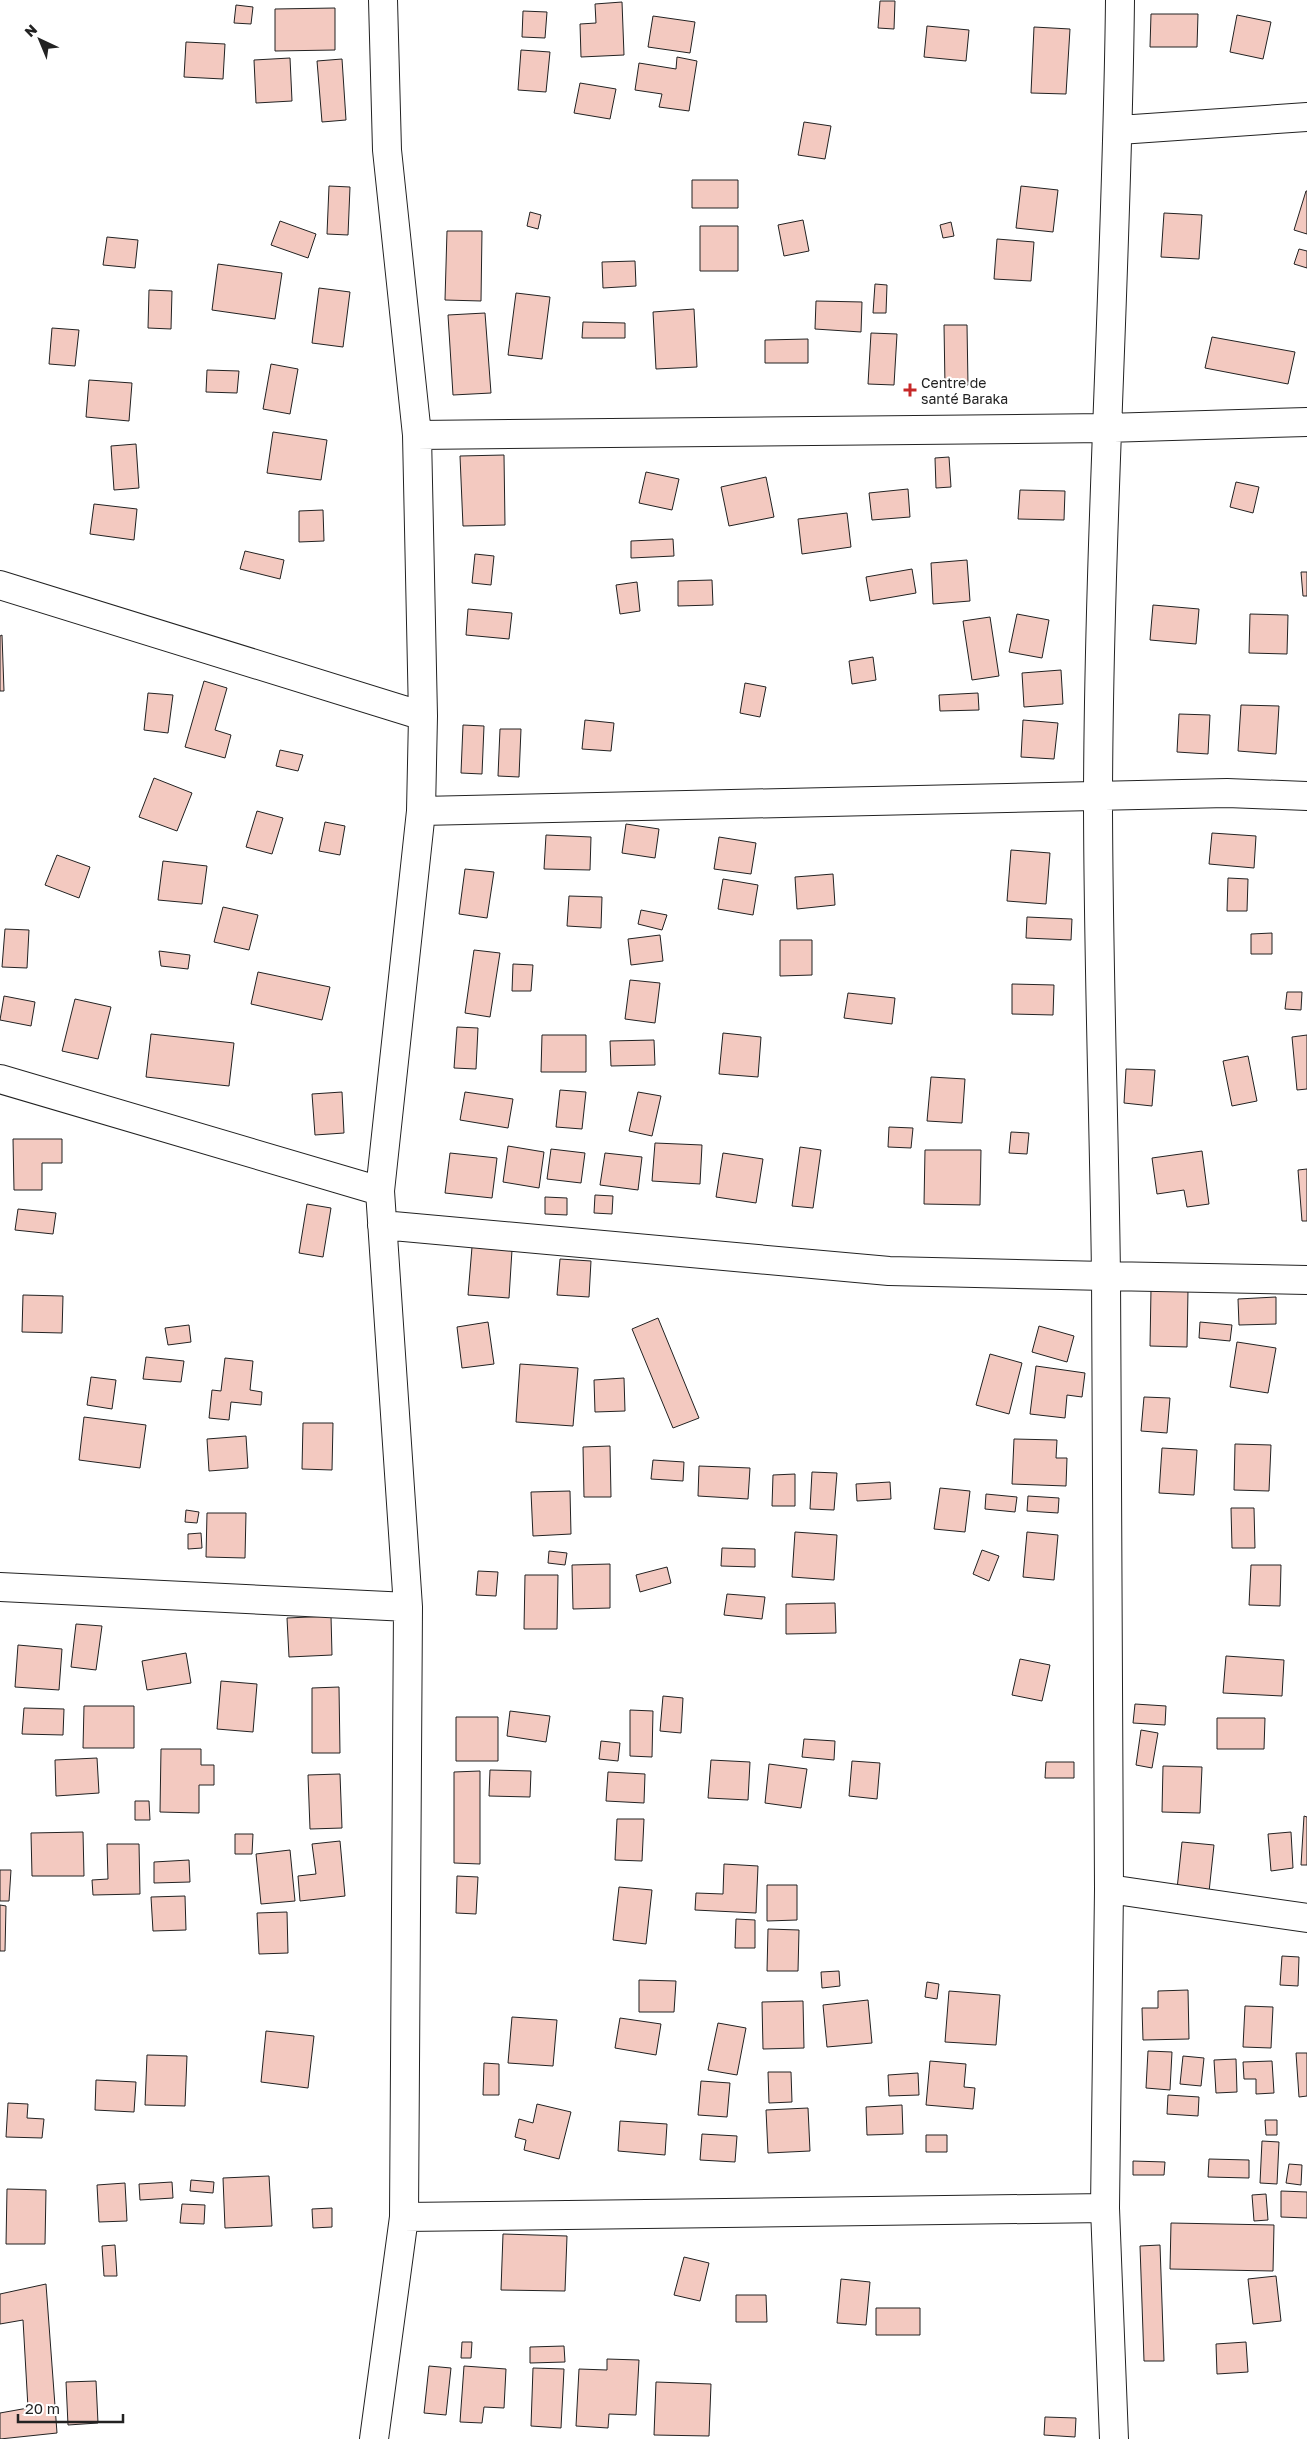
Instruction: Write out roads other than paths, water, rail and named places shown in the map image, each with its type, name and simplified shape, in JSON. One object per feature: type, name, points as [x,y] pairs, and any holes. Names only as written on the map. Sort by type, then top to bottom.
[{"type":"street","points":[[374,2439],[404,2217],[408,1607],[380,1191],[421,811],[423,716],[417,435],[387,150],[383,0]]},
{"type":"street","points":[[1114,2439],[1104,2208],[1109,1889],[1106,1276],[1098,796],[1106,428],[1119,130],[1120,0]]},
{"type":"street","points":[[1119,130],[1307,117]]},
{"type":"street","points":[[417,435],[1106,428],[1307,422]]},
{"type":"street","points":[[0,586],[423,716]]},
{"type":"street","points":[[421,811],[1226,793],[1307,796]]},
{"type":"street","points":[[0,1079],[380,1191]]},
{"type":"street","points":[[382,1225],[889,1271],[1307,1280]]},
{"type":"street","points":[[0,1587],[408,1607]]},
{"type":"street","points":[[1109,1889],[1307,1918]]},
{"type":"street","points":[[404,2217],[1104,2208]]},
{"type":"place","name":"Centre de santé Baraka","points":[[910,390]]}]
